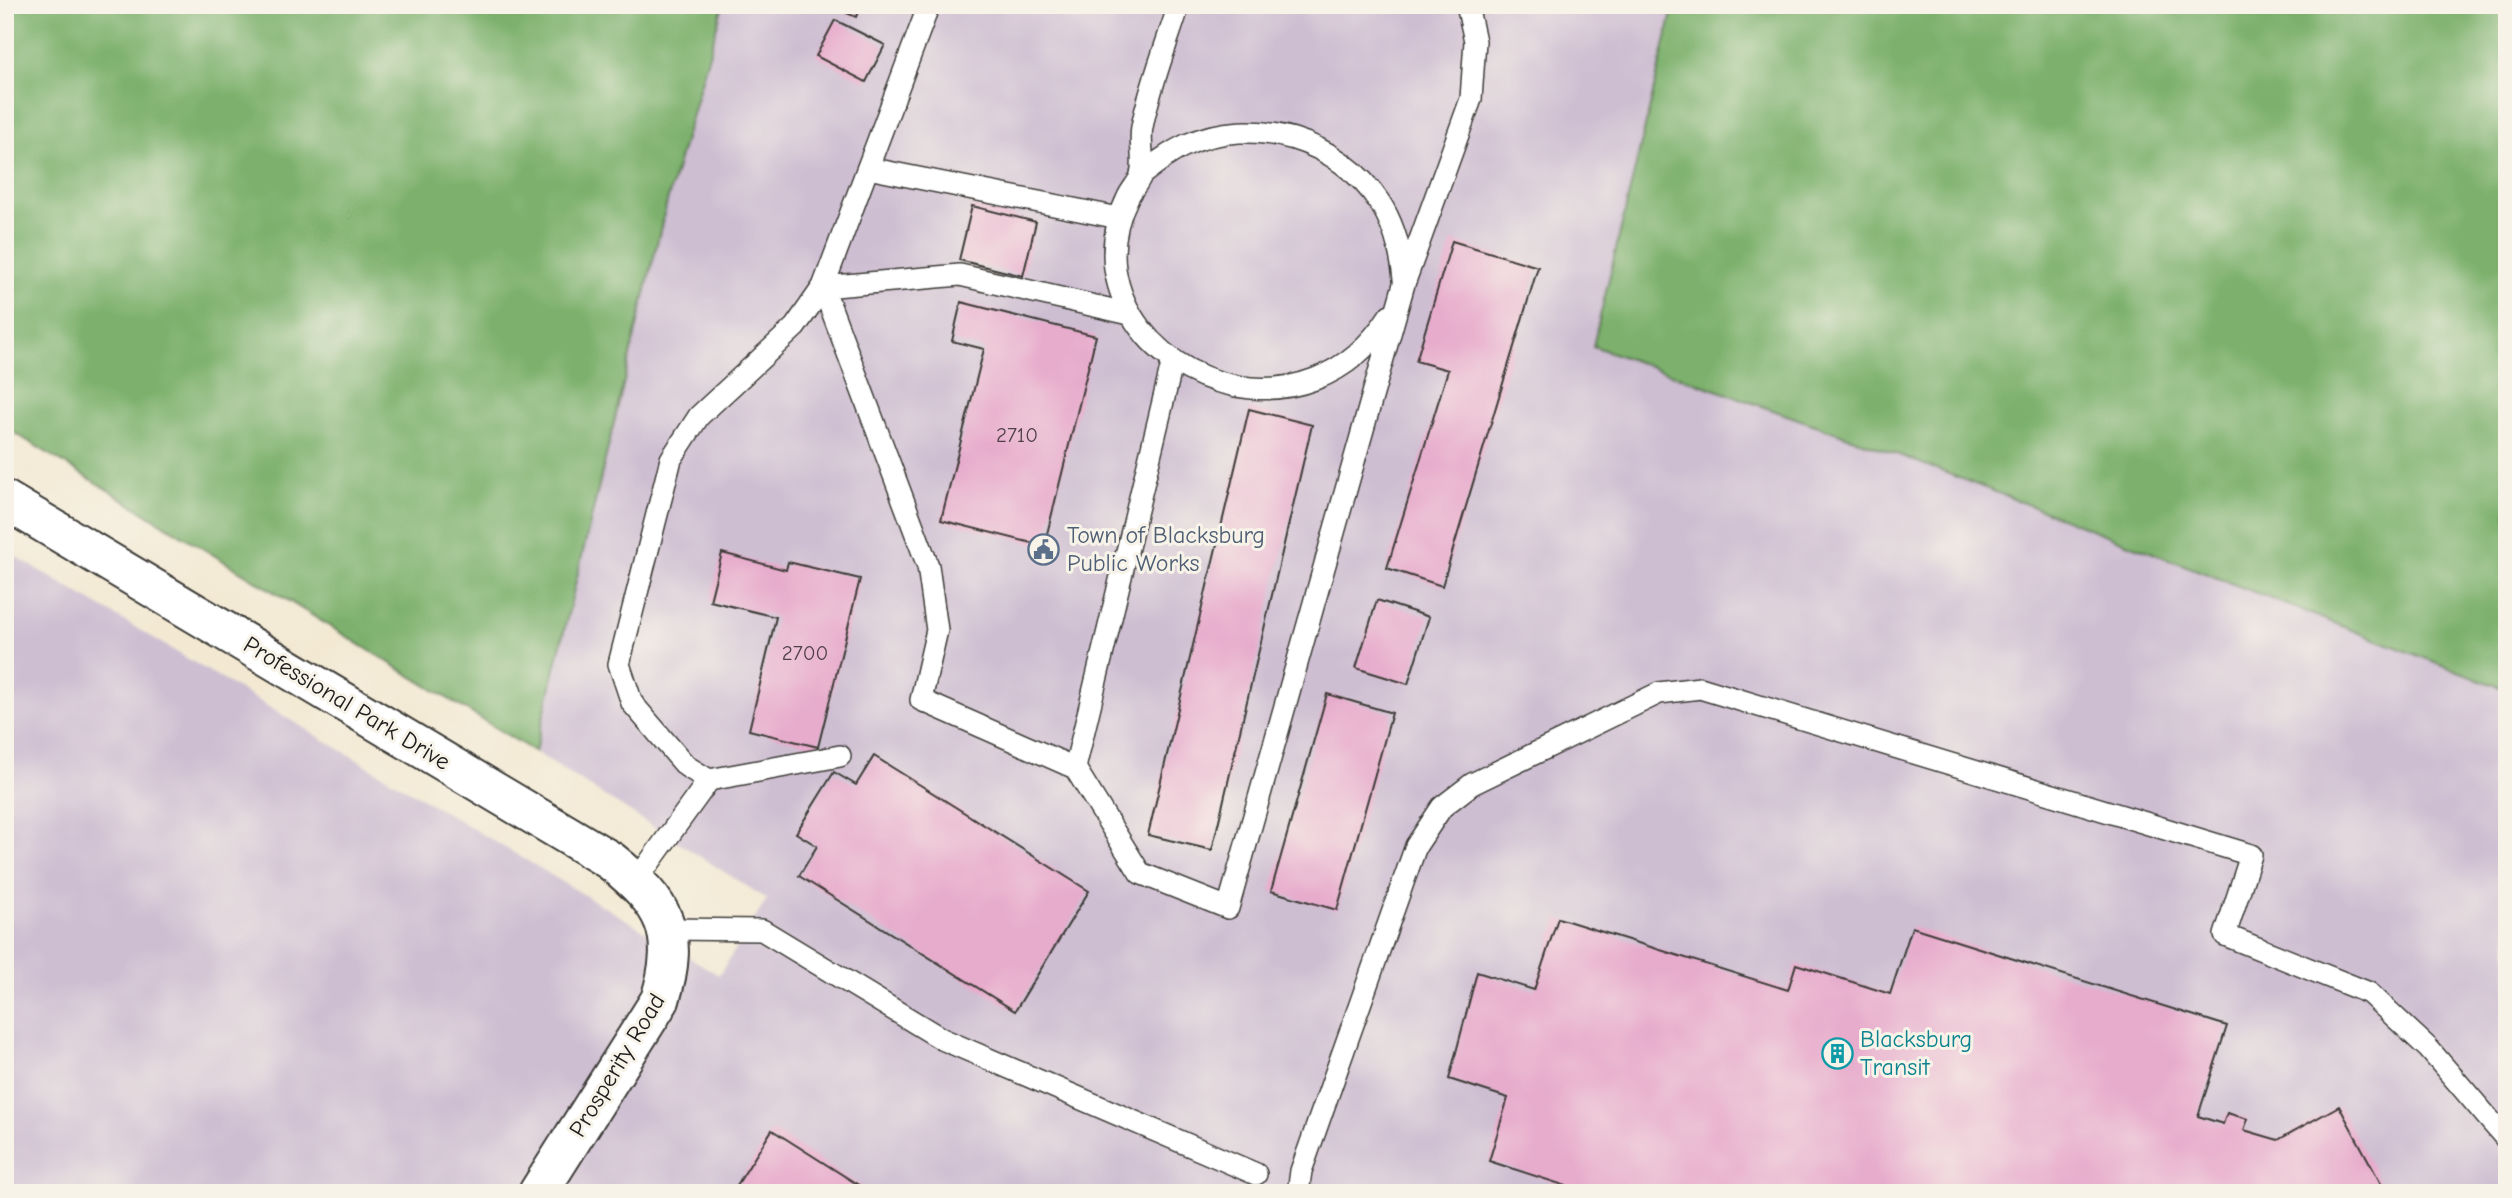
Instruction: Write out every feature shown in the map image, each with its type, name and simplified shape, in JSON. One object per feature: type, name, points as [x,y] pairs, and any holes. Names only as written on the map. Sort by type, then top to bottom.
[{"type":"street","name":"Professional Park Drive","points":[[5,500],[611,861],[636,881],[655,902],[667,929]]},
{"type":"street","name":"Prosperity Road","points":[[538,1193],[660,1000],[670,954],[667,929]]},
{"type":"lane","points":[[840,756],[709,780],[686,766],[632,703],[619,664],[671,459],[699,416],[795,327],[823,286],[929,5]]},
{"type":"lane","points":[[1141,175],[1141,129],[1179,5]]},
{"type":"lane","points":[[823,286],[928,566],[937,629],[921,700],[1075,768],[1140,873],[1228,908],[1404,284],[1399,247],[1380,203],[1363,181],[1342,162],[1319,148],[1266,132],[1212,136],[1186,145],[1163,158],[1141,175],[1119,218],[1115,267],[1120,291],[1141,332],[1173,360],[1215,382],[1262,389],[1315,379],[1339,367],[1361,351],[1380,331],[1394,309],[1404,284],[1471,99],[1475,41],[1467,5]]},
{"type":"lane","points":[[868,168],[1119,218]]},
{"type":"lane","points":[[823,286],[960,275],[1130,314]]},
{"type":"lane","points":[[1075,768],[1173,360]]},
{"type":"lane","points":[[1298,1193],[1301,1171],[1416,846],[1442,807],[1472,784],[1659,693],[1700,688],[2251,855],[2225,935],[2369,993],[2428,1048],[2507,1140]]},
{"type":"lane","points":[[636,881],[709,780]]},
{"type":"lane","points":[[667,929],[762,930],[942,1039],[1256,1174]]},
{"type":"shaded area","points":[[723,5],[1674,5],[1593,346],[1902,456],[2507,690],[2507,1193],[5,1193],[5,550],[719,975],[767,899],[535,752],[667,202]]},
{"type":"green space","points":[[5,5],[723,5],[667,202],[535,752],[5,427]]},
{"type":"green space","points":[[1674,5],[2507,5],[2507,690],[1902,456],[1593,346]]},
{"type":"building","points":[[839,5],[861,5],[856,17],[837,9]]},
{"type":"building","points":[[835,20],[885,45],[866,82],[816,56]]},
{"type":"building","points":[[972,206],[1036,222],[1023,276],[959,260]]},
{"type":"building","points":[[1452,241],[1538,267],[1442,586],[1387,568],[1448,370],[1416,361]]},
{"type":"building","points":[[961,302],[1096,336],[1044,546],[941,520],[984,349],[952,341]]},
{"type":"building","points":[[1249,409],[1312,425],[1212,850],[1148,835]]},
{"type":"building","points":[[722,553],[786,570],[788,562],[860,579],[818,747],[749,730],[776,617],[710,601]]},
{"type":"building","points":[[1377,600],[1429,617],[1408,684],[1356,668]]},
{"type":"building","points":[[1327,694],[1392,713],[1337,910],[1271,891]]},
{"type":"building","points":[[874,756],[1089,891],[1015,1011],[799,876],[817,846],[796,833],[834,772],[856,785]]},
{"type":"building","name":"Blacksburg Transit","points":[[1558,918],[1788,990],[1796,964],[1890,994],[1912,927],[2227,1026],[2198,1116],[2223,1124],[2227,1113],[2248,1119],[2244,1130],[2278,1140],[2339,1106],[2386,1193],[1588,1193],[1489,1161],[1508,1098],[1449,1079],[1477,972],[1534,990]]},
{"type":"building","points":[[772,1130],[871,1193],[732,1193]]},
{"type":"place","name":"Town of Blacksburg Public Works","points":[[1044,549]]},
{"type":"place","name":"Blacksburg Transit","points":[[1837,1053]]}]
